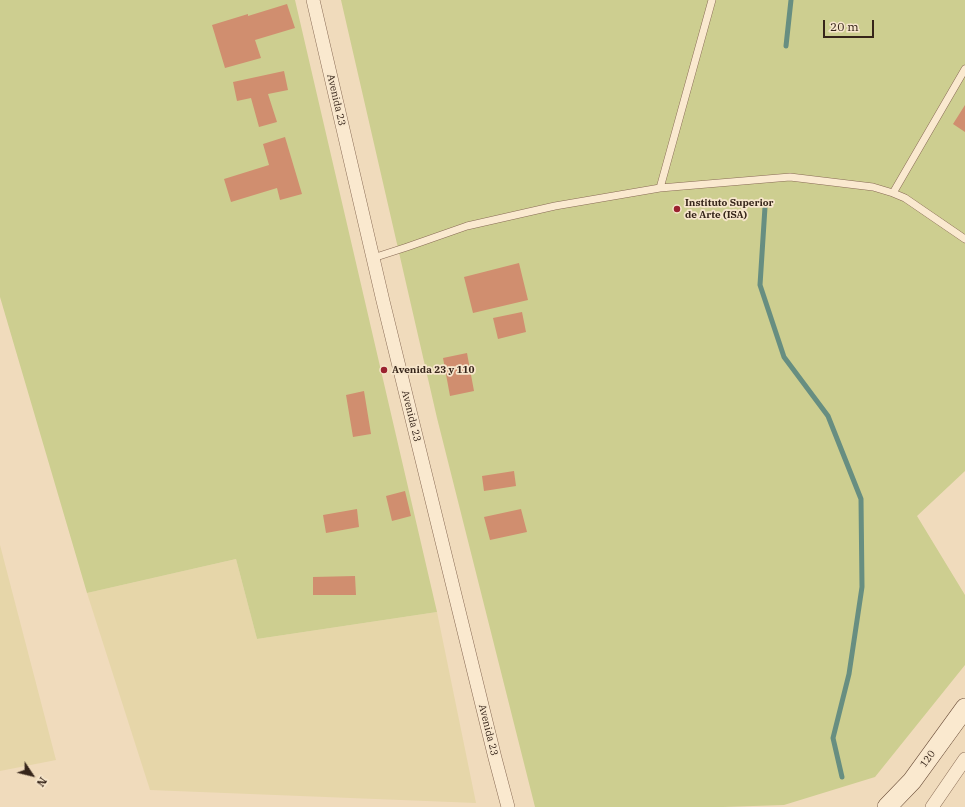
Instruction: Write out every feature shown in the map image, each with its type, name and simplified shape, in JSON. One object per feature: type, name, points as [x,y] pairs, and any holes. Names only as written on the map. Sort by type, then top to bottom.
[{"type":"main road","name":"120","points":[[887,807],[912,781],[963,714]]},
{"type":"street","name":"Avenida 23","points":[[313,0],[373,258],[508,807]]},
{"type":"street","points":[[932,807],[965,759]]},
{"type":"lane","points":[[660,188],[712,0]]},
{"type":"lane","points":[[893,193],[965,69]]},
{"type":"lane","points":[[373,258],[407,248],[467,226],[555,206],[660,188],[790,177],[873,187],[893,193],[905,198],[965,238]]},
{"type":"shaded area","points":[[0,545],[56,760],[0,771]]},
{"type":"shaded area","points":[[236,559],[257,639],[437,612],[476,803],[150,790],[87,593]]},
{"type":"green space","points":[[0,0],[295,0],[437,612],[257,639],[236,559],[87,593],[0,297]]},
{"type":"green space","name":"Instituto Superior de Arte (ISA)","points":[[341,0],[965,0],[965,471],[917,516],[965,595],[965,665],[875,777],[784,805],[723,807],[535,807],[437,418]]},
{"type":"building","points":[[287,4],[295,28],[255,40],[261,58],[225,68],[212,25]]},
{"type":"building","points":[[284,71],[288,90],[268,94],[277,122],[259,127],[251,98],[237,101],[233,82]]},
{"type":"building","points":[[965,105],[965,132],[953,124]]},
{"type":"building","points":[[285,137],[302,194],[280,200],[277,188],[231,202],[224,179],[269,165],[263,144]]},
{"type":"building","points":[[519,263],[528,300],[473,313],[464,277]]},
{"type":"building","points":[[522,312],[526,332],[498,339],[493,318]]},
{"type":"building","points":[[467,353],[474,391],[450,396],[443,358]]},
{"type":"building","points":[[364,391],[371,434],[353,437],[346,395]]},
{"type":"building","points":[[514,471],[516,486],[484,491],[482,476]]},
{"type":"building","points":[[405,491],[411,516],[392,521],[386,496]]},
{"type":"building","points":[[357,509],[359,527],[326,533],[323,515]]},
{"type":"building","points":[[521,509],[527,532],[490,540],[484,517]]},
{"type":"building","points":[[355,576],[356,595],[313,595],[313,577]]},
{"type":"waterway","points":[[786,46],[791,0]]},
{"type":"waterway","points":[[765,207],[760,285],[784,357],[828,416],[861,499],[862,587],[849,674],[833,738],[842,777]]},
{"type":"place","name":"Instituto Superior de Arte (ISA)","points":[[677,209]]},
{"type":"place","name":"Avenida 23 y 110","points":[[384,370]]}]
